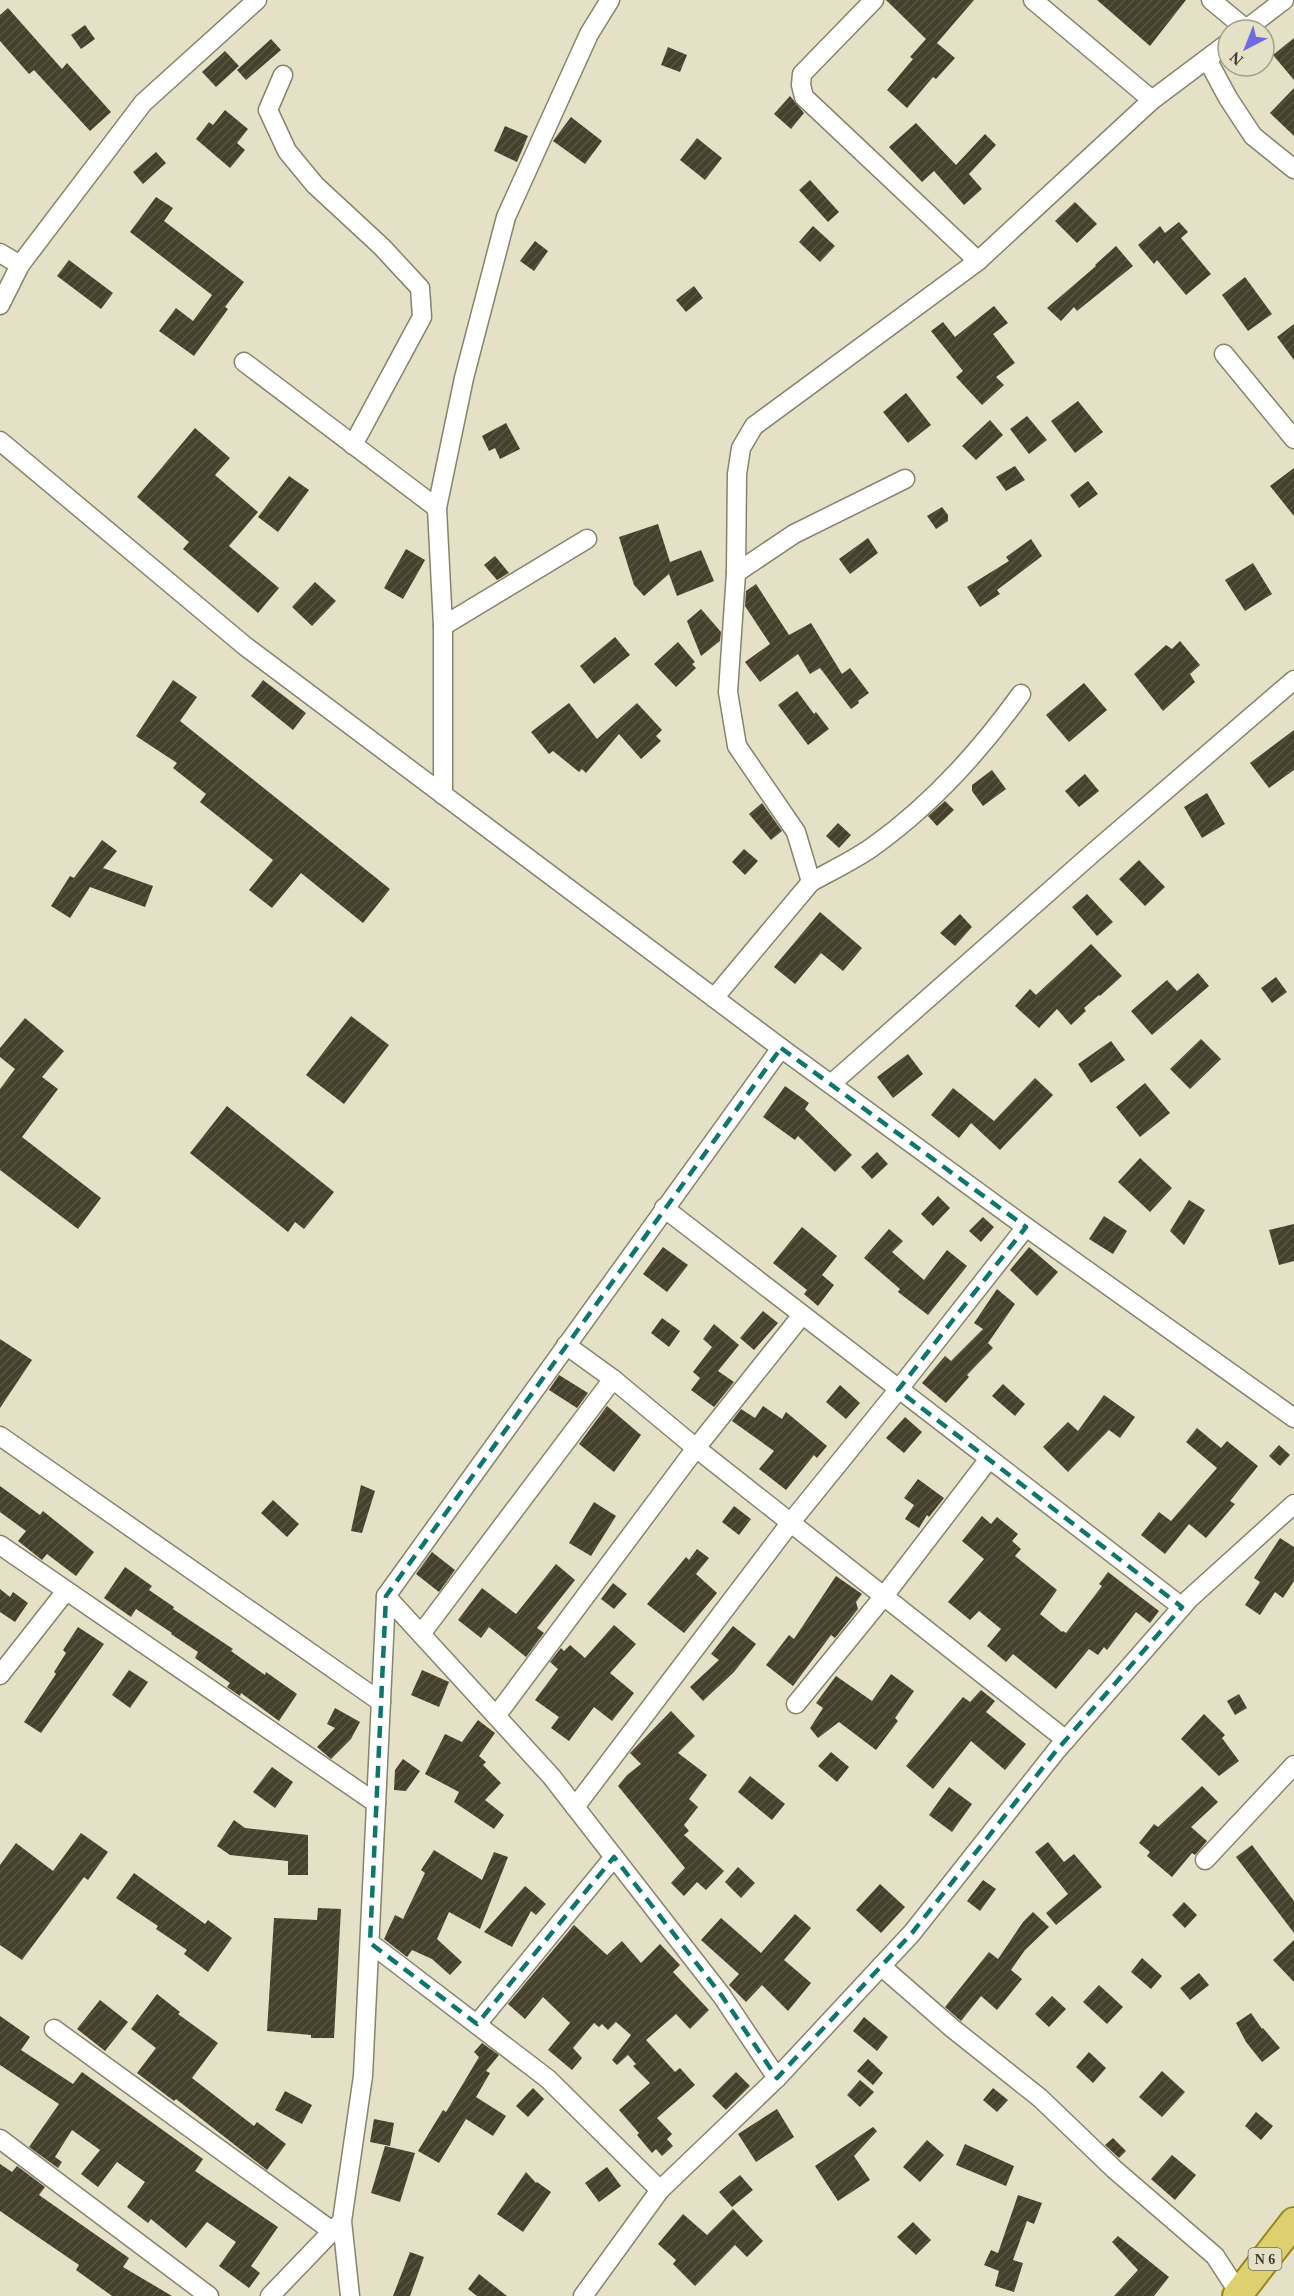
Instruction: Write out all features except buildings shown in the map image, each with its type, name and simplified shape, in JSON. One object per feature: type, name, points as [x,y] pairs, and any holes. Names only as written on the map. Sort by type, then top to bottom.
[{"type":"main road","name":"N 6","points":[[1239,2295],[1294,2222]]},
{"type":"street","points":[[0,305],[20,265],[143,103],[256,0]]},
{"type":"street","points":[[443,795],[443,626],[437,508],[464,378],[506,217],[589,34],[610,0]]},
{"type":"street","points":[[874,0],[802,74],[801,86],[804,97],[978,261]]},
{"type":"street","points":[[1033,0],[1152,100]]},
{"type":"street","points":[[1212,0],[1232,18]]},
{"type":"street","points":[[1261,18],[1284,0]]},
{"type":"street","points":[[811,882],[795,832],[737,746],[728,692],[736,573],[737,474],[741,448],[754,426],[978,261],[1152,100],[1216,52]]},
{"type":"street","points":[[1207,59],[1228,98],[1253,136],[1294,169]]},
{"type":"street","points":[[283,75],[268,110],[287,151],[315,185],[382,247],[420,288],[422,317],[353,445]]},
{"type":"street","points":[[0,253],[20,265]]},
{"type":"street","points":[[1224,354],[1294,439]]},
{"type":"street","points":[[244,363],[437,508]]},
{"type":"street","points":[[0,441],[245,646],[781,1048],[1026,1227],[1294,1418]]},
{"type":"street","points":[[736,573],[794,534],[905,479]]},
{"type":"street","points":[[443,626],[587,539]]},
{"type":"street","points":[[831,1084],[1294,680]]},
{"type":"street","points":[[714,998],[811,882],[870,849],[925,804],[993,734],[1021,694]]},
{"type":"street","points":[[350,2296],[337,2226],[363,2076],[386,1596],[781,1048]]},
{"type":"street","points":[[664,1208],[1182,1607]]},
{"type":"street","points":[[575,1807],[790,1522],[898,1390],[1026,1227]]},
{"type":"street","points":[[496,1716],[696,1448],[802,1315]]},
{"type":"street","points":[[566,1345],[613,1379],[696,1448],[1066,1740]]},
{"type":"street","points":[[421,1634],[613,1379]]},
{"type":"street","points":[[0,1436],[381,1702]]},
{"type":"street","points":[[796,1704],[884,1596],[989,1459]]},
{"type":"street","points":[[583,2296],[660,2190],[777,2078],[912,1933],[1066,1740],[1182,1607],[1294,1504]]},
{"type":"street","points":[[0,1545],[376,1803]]},
{"type":"street","points":[[0,1675],[66,1591]]},
{"type":"street","points":[[386,1596],[551,1776],[722,1996],[777,2078]]},
{"type":"street","points":[[1204,1860],[1294,1765]]},
{"type":"street","points":[[477,2024],[614,1857]]},
{"type":"street","points":[[370,1943],[548,2079],[660,2190]]},
{"type":"street","points":[[881,1966],[952,2028],[1040,2098],[1114,2169],[1215,2256],[1239,2295]]},
{"type":"street","points":[[54,2029],[337,2226]]},
{"type":"street","points":[[0,2139],[209,2296]]},
{"type":"street","points":[[270,2296],[337,2226]]},
{"type":"highlighted area","points":[[781,1048],[1026,1227],[898,1390],[1182,1607],[1056,1751],[912,1933],[777,2078],[722,1996],[614,1857],[477,2024],[370,1943],[386,1596]]}]
